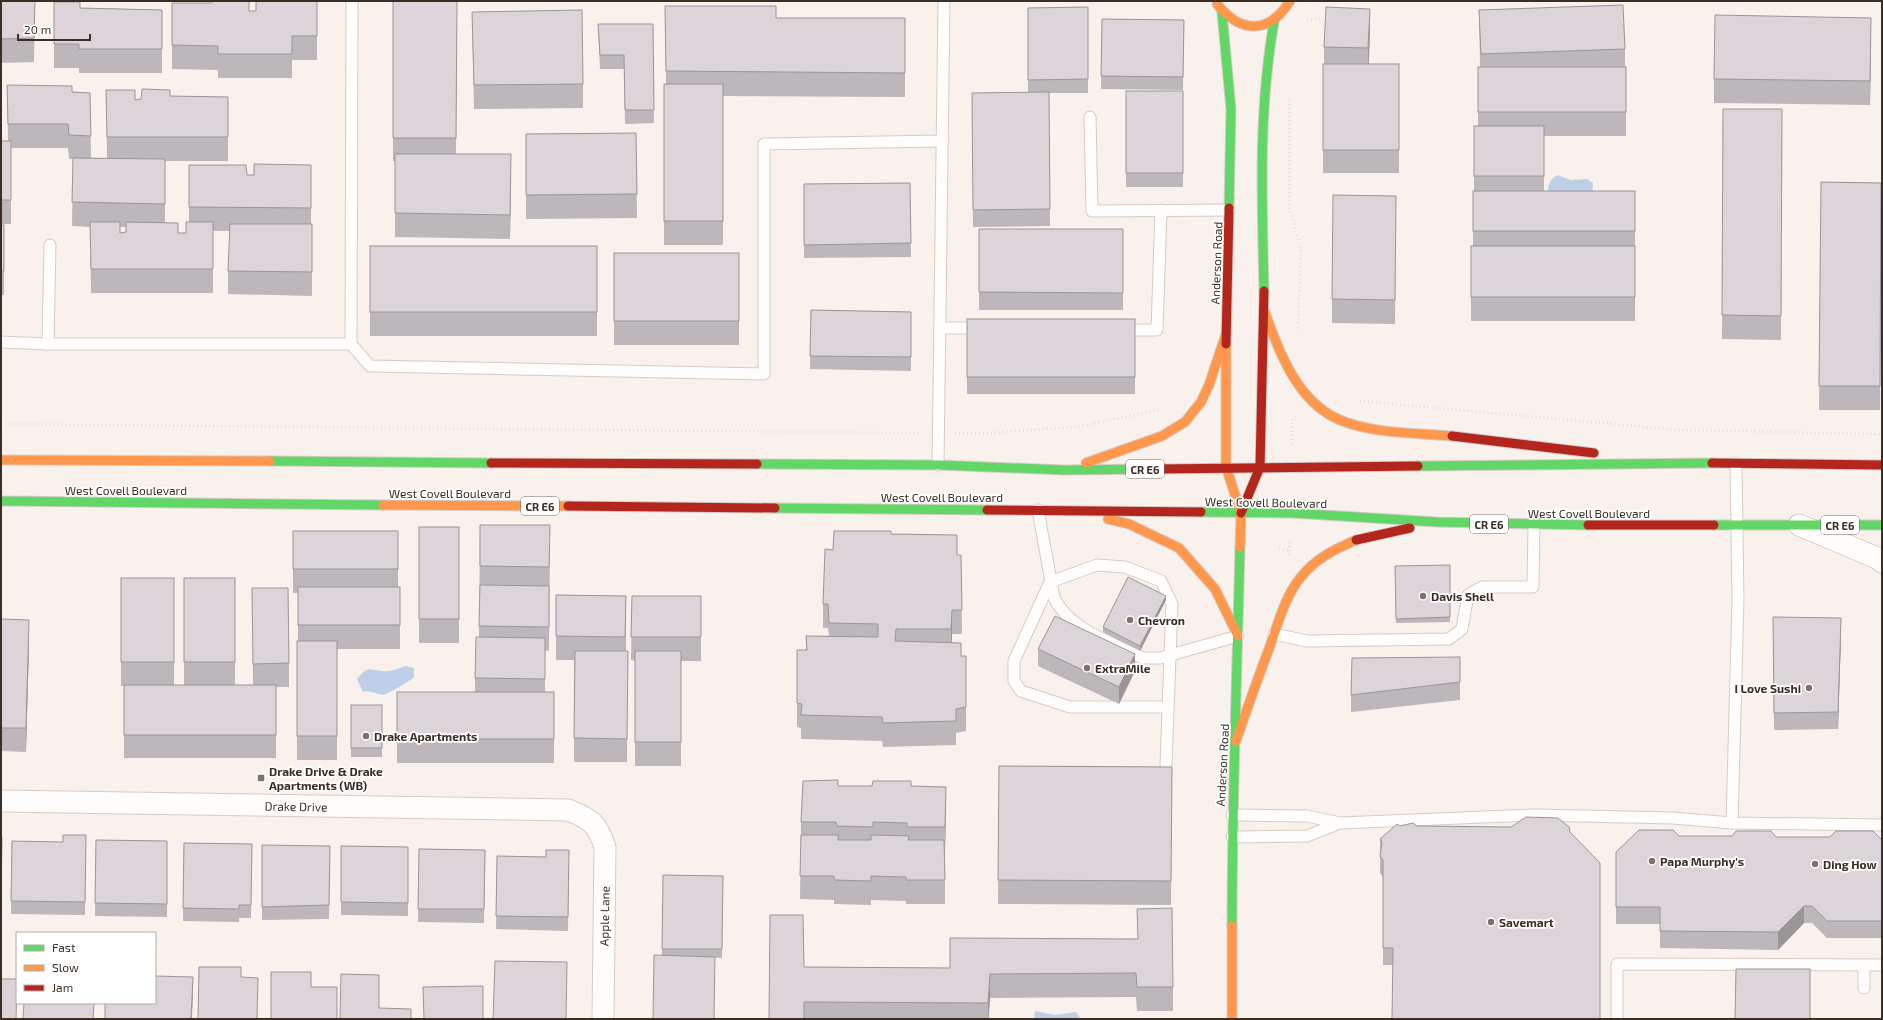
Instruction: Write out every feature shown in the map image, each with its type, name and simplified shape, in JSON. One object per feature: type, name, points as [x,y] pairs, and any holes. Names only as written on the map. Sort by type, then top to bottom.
[{"type":"main road","points":[[1215,1],[1222,12],[1233,21],[1246,26],[1261,26],[1274,22],[1286,10],[1290,1]]},
{"type":"main road","name":"Anderson Road","points":[[1222,12],[1231,109],[1226,334],[1226,467],[1241,513],[1236,740],[1232,815],[1232,1019]]},
{"type":"main road","name":"Anderson Road","points":[[1241,513],[1260,467],[1262,339],[1264,310],[1262,132],[1267,71],[1274,22]]},
{"type":"main road","points":[[1264,310],[1278,347],[1290,370],[1309,398],[1330,416],[1351,424],[1382,429],[1537,444],[1663,463]]},
{"type":"main road","points":[[1064,470],[1156,439],[1185,422],[1200,402],[1209,385],[1226,334]]},
{"type":"main road","name":"CR E6","points":[[1,460],[938,465],[1064,470],[1663,463],[1882,465]]},
{"type":"main road","name":"West Covell Boulevard","points":[[1,501],[1292,513],[1437,522],[1534,525],[1882,525]]},
{"type":"main road","points":[[1080,511],[1129,524],[1159,537],[1179,548],[1215,589],[1238,636]]},
{"type":"main road","points":[[1236,740],[1274,634],[1288,599],[1300,578],[1313,564],[1336,548],[1358,539],[1437,522]]},
{"type":"street","points":[[1798,525],[1877,558],[1882,562]]},
{"type":"street","name":"Drake Drive","points":[[1,801],[568,810],[589,819]]},
{"type":"street","name":"Apple Lane","points":[[589,819],[600,833],[606,847],[603,1019]]},
{"type":"lane","points":[[352,1],[351,344],[370,366],[764,374],[764,144],[943,141]]},
{"type":"lane","points":[[938,465],[941,328],[944,1]]},
{"type":"lane","points":[[1090,117],[1092,211],[1229,210]]},
{"type":"lane","points":[[1111,330],[1157,330],[1161,210]]},
{"type":"lane","points":[[48,344],[50,245]]},
{"type":"lane","points":[[941,328],[995,328]]},
{"type":"lane","points":[[1,342],[48,344],[351,344]]},
{"type":"lane","points":[[1732,823],[1738,600],[1736,464]]},
{"type":"lane","points":[[1038,510],[1054,598],[1060,610],[1072,622],[1143,658],[1160,658],[1238,636]]},
{"type":"lane","points":[[1274,634],[1307,641],[1449,639],[1462,629],[1468,595],[1482,587],[1533,587],[1534,525]]},
{"type":"lane","points":[[1166,764],[1172,604],[1161,581],[1125,567],[1097,565],[1050,582],[1014,661],[1014,681],[1021,691],[1070,708],[1168,708]]},
{"type":"lane","points":[[1232,815],[1307,816],[1340,823],[1535,815],[1673,818],[1732,823],[1882,825]]},
{"type":"lane","points":[[1232,836],[1308,836],[1340,823]]},
{"type":"lane","points":[[1617,1019],[1617,964],[1882,965]]},
{"type":"lane","points":[[1864,965],[1864,988]]},
{"type":"path","points":[[1305,20],[1328,18],[1332,16]]},
{"type":"path","points":[[1289,97],[1289,207],[1301,253],[1299,335]]},
{"type":"path","points":[[1352,400],[1681,430],[1882,434]]},
{"type":"path","points":[[1,424],[988,434],[1077,427],[1161,410]]},
{"type":"path","points":[[1292,444],[1292,420],[1302,413]]},
{"type":"path","points":[[1286,436],[1292,436]]},
{"type":"path","points":[[1279,549],[1288,550]]},
{"type":"water","points":[[1558,175],[1570,180],[1587,179],[1593,183],[1592,200],[1548,193],[1550,182]]},
{"type":"water","points":[[405,666],[414,668],[414,677],[400,687],[383,695],[367,691],[363,692],[357,679],[368,669],[388,671]]},
{"type":"water","points":[[1035,1011],[1055,1015],[1076,1012],[1081,1019],[1034,1019]]},
{"type":"building","points":[[1,1],[35,1],[34,38],[1,39]]},
{"type":"building","points":[[213,1],[249,1],[249,11],[256,11],[256,1],[317,1],[317,36],[292,36],[292,54],[218,54],[218,46],[172,45],[172,3],[212,3]]},
{"type":"building","points":[[393,1],[457,1],[456,138],[393,138]]},
{"type":"building","points":[[54,2],[80,2],[80,8],[162,10],[162,49],[79,49],[79,44],[54,44]]},
{"type":"building","points":[[1623,5],[1625,49],[1481,54],[1479,10]]},
{"type":"building","points":[[665,6],[776,6],[776,18],[905,18],[905,73],[666,71]]},
{"type":"building","points":[[1088,7],[1088,79],[1028,80],[1028,8]]},
{"type":"building","points":[[1326,7],[1370,9],[1368,48],[1324,47]]},
{"type":"building","points":[[582,10],[583,84],[474,85],[472,12]]},
{"type":"building","points":[[1715,15],[1871,18],[1870,81],[1714,79]]},
{"type":"building","points":[[1102,19],[1184,20],[1183,77],[1101,76]]},
{"type":"building","points":[[598,24],[653,24],[654,110],[625,110],[624,55],[600,55]]},
{"type":"building","points":[[1323,64],[1399,64],[1399,150],[1323,150]]},
{"type":"building","points":[[1478,67],[1626,67],[1626,112],[1478,112]]},
{"type":"building","points":[[664,84],[723,84],[723,221],[664,221]]},
{"type":"building","points":[[7,85],[72,86],[72,92],[90,93],[91,136],[69,135],[68,124],[8,124]]},
{"type":"building","points":[[142,89],[170,90],[170,96],[228,97],[228,137],[107,137],[106,90],[135,90],[135,100],[141,99]]},
{"type":"building","points":[[1126,91],[1183,91],[1183,173],[1126,173]]},
{"type":"building","points":[[1049,92],[1050,209],[973,210],[972,93]]},
{"type":"building","points":[[1723,109],[1782,109],[1781,316],[1722,315]]},
{"type":"building","points":[[1474,126],[1544,126],[1544,176],[1474,176]]},
{"type":"building","points":[[636,133],[637,194],[526,195],[526,134]]},
{"type":"building","points":[[1,141],[11,141],[11,200],[1,200]]},
{"type":"building","points":[[395,154],[511,154],[510,215],[395,213]]},
{"type":"building","points":[[73,158],[165,159],[165,204],[72,202]]},
{"type":"building","points":[[254,164],[311,165],[311,208],[189,207],[189,165],[246,165],[247,175],[254,175]]},
{"type":"building","points":[[1821,182],[1881,183],[1880,386],[1819,386]]},
{"type":"building","points":[[910,183],[911,243],[804,245],[804,184]]},
{"type":"building","points":[[1473,191],[1635,191],[1635,231],[1473,231]]},
{"type":"building","points":[[1333,195],[1396,196],[1395,300],[1332,299]]},
{"type":"building","points":[[90,222],[120,222],[120,233],[126,232],[126,222],[178,223],[178,233],[186,233],[186,222],[213,222],[213,269],[91,269]]},
{"type":"building","points":[[230,224],[312,224],[312,272],[228,271]]},
{"type":"building","points":[[1,225],[4,225],[4,271],[1,271]]},
{"type":"building","points":[[979,229],[1123,229],[1123,293],[979,292]]},
{"type":"building","points":[[370,246],[597,246],[597,312],[370,312]]},
{"type":"building","points":[[1471,246],[1635,246],[1635,297],[1471,297]]},
{"type":"building","points":[[614,253],[739,253],[739,321],[614,321]]},
{"type":"building","points":[[811,310],[911,312],[911,357],[810,356]]},
{"type":"building","points":[[967,319],[1135,319],[1135,377],[967,377]]},
{"type":"building","points":[[480,525],[550,525],[549,567],[480,566]]},
{"type":"building","points":[[419,527],[459,527],[459,619],[419,619]]},
{"type":"building","points":[[293,531],[398,531],[398,569],[293,569]]},
{"type":"building","points":[[834,531],[891,531],[891,534],[957,535],[957,555],[961,555],[962,610],[952,610],[951,629],[896,629],[895,641],[961,643],[961,656],[966,656],[966,707],[956,709],[956,721],[883,723],[882,717],[801,715],[802,704],[797,703],[797,650],[807,650],[806,636],[878,637],[878,624],[829,623],[828,604],[823,604],[825,549],[833,550]]},
{"type":"building","name":"Davis Shell","points":[[1450,565],[1450,617],[1396,619],[1395,566]]},
{"type":"building","points":[[1128,577],[1166,596],[1140,646],[1103,627]]},
{"type":"building","points":[[121,578],[174,578],[174,662],[121,662]]},
{"type":"building","points":[[184,578],[235,578],[235,662],[184,662]]},
{"type":"building","points":[[480,585],[549,586],[549,627],[479,626]]},
{"type":"building","points":[[298,587],[400,587],[400,625],[298,625]]},
{"type":"building","points":[[252,588],[288,588],[289,663],[253,664]]},
{"type":"building","points":[[556,595],[626,596],[625,637],[556,636]]},
{"type":"building","points":[[632,596],[701,596],[701,637],[631,637]]},
{"type":"building","points":[[1055,616],[1135,654],[1119,687],[1038,649]]},
{"type":"building","points":[[1773,617],[1841,618],[1838,712],[1774,713]]},
{"type":"building","points":[[1,619],[29,620],[26,728],[1,728]]},
{"type":"building","points":[[476,637],[545,638],[545,679],[475,678]]},
{"type":"building","points":[[297,641],[337,641],[337,736],[297,736]]},
{"type":"building","points":[[575,651],[628,651],[627,739],[574,738]]},
{"type":"building","points":[[635,651],[681,651],[681,742],[635,742]]},
{"type":"building","points":[[1460,657],[1460,682],[1351,695],[1352,658]]},
{"type":"building","points":[[124,685],[276,685],[276,735],[124,735]]},
{"type":"building","points":[[397,692],[554,692],[554,739],[397,739]]},
{"type":"building","name":"Drake Apartments","points":[[351,705],[382,705],[382,748],[351,748]]},
{"type":"building","points":[[999,766],[1172,767],[1171,881],[998,880]]},
{"type":"building","points":[[838,780],[838,786],[872,786],[873,781],[911,781],[911,786],[946,787],[945,827],[907,827],[907,823],[873,822],[873,827],[837,826],[836,822],[801,822],[803,781]]},
{"type":"building","name":"Savemart","points":[[1526,817],[1558,818],[1569,827],[1570,832],[1600,863],[1600,1019],[1392,1019],[1393,948],[1383,948],[1383,860],[1380,856],[1382,842],[1380,839],[1397,824],[1400,826],[1413,823],[1417,826],[1511,827]]},
{"type":"building","points":[[1639,830],[1673,830],[1679,836],[1732,836],[1736,831],[1771,831],[1776,837],[1830,837],[1836,831],[1873,831],[1882,840],[1882,920],[1827,921],[1812,906],[1804,906],[1778,932],[1660,931],[1660,907],[1616,907],[1616,852]]},
{"type":"building","points":[[63,835],[86,835],[85,902],[11,901],[12,841],[63,842]]},
{"type":"building","points":[[801,835],[838,835],[838,840],[871,840],[871,835],[909,836],[908,840],[944,840],[945,880],[906,880],[906,877],[871,876],[871,881],[834,880],[834,876],[800,876]]},
{"type":"building","points":[[1,837],[2,837],[1,901]]},
{"type":"building","points":[[96,840],[167,841],[167,904],[95,903]]},
{"type":"building","points":[[184,843],[252,844],[251,905],[239,905],[239,909],[183,908]]},
{"type":"building","points":[[262,845],[330,846],[329,905],[262,907]]},
{"type":"building","points":[[341,846],[408,847],[408,903],[341,902]]},
{"type":"building","points":[[419,849],[485,850],[484,909],[418,909]]},
{"type":"building","points":[[546,850],[569,850],[568,917],[496,916],[497,856],[546,857]]},
{"type":"building","points":[[663,875],[723,876],[722,949],[662,949]]},
{"type":"building","points":[[1172,908],[1173,987],[1137,987],[1136,973],[990,974],[988,1003],[804,1002],[804,1019],[769,1019],[770,915],[803,915],[804,967],[950,968],[950,938],[1138,939],[1137,909]]},
{"type":"building","points":[[654,955],[715,957],[714,1019],[653,1019]]},
{"type":"building","points":[[495,961],[567,962],[566,1019],[493,1019]]},
{"type":"building","points":[[199,967],[241,967],[241,977],[258,978],[257,1019],[198,1019]]},
{"type":"building","points":[[1736,969],[1810,969],[1810,1019],[1735,1019]]},
{"type":"building","points":[[271,972],[311,972],[311,987],[337,987],[337,1019],[271,1019]]},
{"type":"building","points":[[341,974],[379,975],[379,1008],[411,1009],[411,1019],[340,1019]]},
{"type":"building","points":[[156,976],[193,977],[191,1019],[105,1019],[105,1004],[156,1004]]},
{"type":"building","points":[[1,979],[16,979],[16,1019],[1,1019]]},
{"type":"building","points":[[483,986],[483,1019],[424,1019],[423,987]]},
{"type":"building","points":[[24,1004],[94,1004],[93,1019],[23,1019]]},
{"type":"traffic: fast","points":[[1222,13],[1231,109],[1229,208]]},
{"type":"traffic: fast","points":[[1264,291],[1262,190],[1263,123],[1265,90],[1274,22]]},
{"type":"traffic: fast","points":[[270,461],[491,463]]},
{"type":"traffic: fast","points":[[1418,466],[1712,463]]},
{"type":"traffic: fast","points":[[757,464],[938,465],[1064,470],[1156,469]]},
{"type":"traffic: fast","points":[[1,501],[383,505]]},
{"type":"traffic: fast","points":[[775,508],[987,510]]},
{"type":"traffic: fast","points":[[1201,512],[1292,513],[1437,522],[1588,525]]},
{"type":"traffic: fast","points":[[1714,525],[1882,525]]},
{"type":"traffic: fast","points":[[1232,926],[1240,547]]},
{"type":"traffic: slow","points":[[1217,4],[1226,14],[1236,21],[1245,25],[1255,26],[1273,20],[1282,12],[1290,1]]},
{"type":"traffic: slow","points":[[1264,310],[1277,344],[1294,377],[1304,392],[1316,405],[1331,416],[1348,423],[1373,429],[1452,436]]},
{"type":"traffic: slow","points":[[1086,463],[1162,436],[1185,422],[1201,402],[1209,385],[1226,334]]},
{"type":"traffic: slow","points":[[1226,344],[1226,467],[1241,513],[1240,547]]},
{"type":"traffic: slow","points":[[1,460],[270,461]]},
{"type":"traffic: slow","points":[[383,505],[568,506]]},
{"type":"traffic: slow","points":[[1108,519],[1129,524],[1179,548],[1215,589],[1238,636]]},
{"type":"traffic: slow","points":[[1236,741],[1282,610],[1295,585],[1301,577],[1319,560],[1333,551],[1356,540]]},
{"type":"traffic: slow","points":[[1232,926],[1232,1019]]},
{"type":"traffic: jam","points":[[1226,344],[1229,208]]},
{"type":"traffic: jam","points":[[1241,513],[1260,467],[1264,291]]},
{"type":"traffic: jam","points":[[1452,436],[1594,453]]},
{"type":"traffic: jam","points":[[491,463],[757,464]]},
{"type":"traffic: jam","points":[[1712,463],[1882,465]]},
{"type":"traffic: jam","points":[[1156,469],[1418,466]]},
{"type":"traffic: jam","points":[[568,506],[775,508]]},
{"type":"traffic: jam","points":[[987,510],[1201,512]]},
{"type":"traffic: jam","points":[[1588,525],[1714,525]]},
{"type":"traffic: jam","points":[[1356,540],[1410,528]]},
{"type":"place","name":"Davis Shell","points":[[1423,596]]},
{"type":"place","name":"Chevron","points":[[1130,620]]},
{"type":"place","name":"ExtraMile","points":[[1087,668]]},
{"type":"place","name":"I Love Sushi","points":[[1809,688]]},
{"type":"place","name":"Drake Apartments","points":[[366,736]]},
{"type":"place","name":"Drake Drive & Drake Apartments (WB)","points":[[261,778]]},
{"type":"place","name":"Papa Murphy's","points":[[1652,861]]},
{"type":"place","name":"Ding How","points":[[1815,864]]},
{"type":"place","name":"Savemart","points":[[1491,922]]}]
